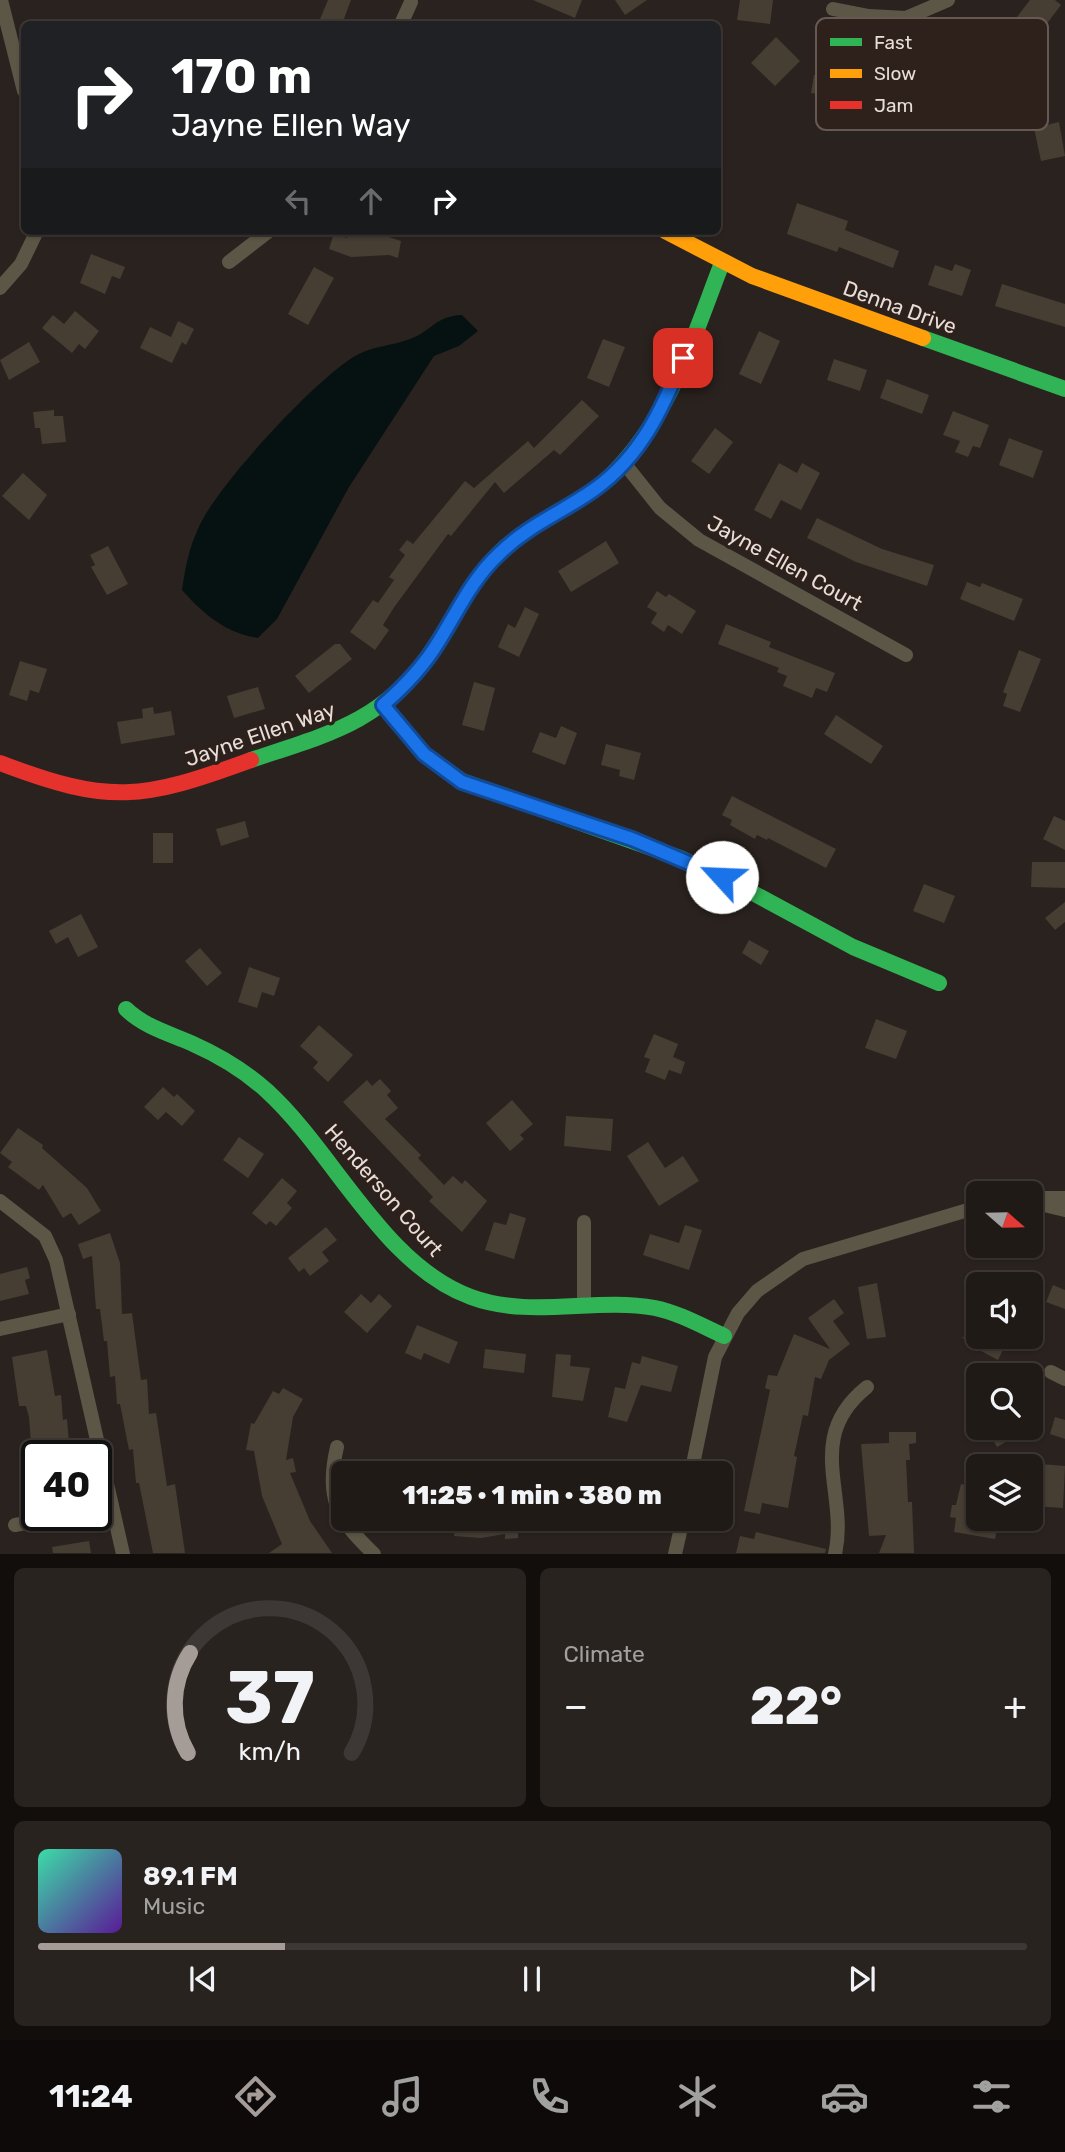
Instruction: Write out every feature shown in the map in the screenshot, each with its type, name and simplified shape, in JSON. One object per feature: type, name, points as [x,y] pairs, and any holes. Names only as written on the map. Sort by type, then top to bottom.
[{"type":"street","points":[[1,0],[21,79]]},
{"type":"street","points":[[833,9],[869,16],[906,18],[948,0]]},
{"type":"street","points":[[402,21],[411,2]]},
{"type":"street","points":[[0,288],[21,264],[35,235]]},
{"type":"street","points":[[229,262],[264,235]]},
{"type":"street","name":"Denna Drive","points":[[672,235],[722,263],[1065,389]]},
{"type":"street","name":"Jayne Ellen Way","points":[[0,763],[86,792],[130,794],[173,786],[326,736],[383,705],[425,663],[467,592],[498,554],[537,522],[595,489],[624,463],[647,435],[664,406],[722,263]]},
{"type":"street","name":"Jayne Ellen Court","points":[[624,463],[660,508],[698,540],[906,655]]},
{"type":"street","points":[[383,705],[424,754],[462,782],[680,858],[738,884],[853,947],[939,983]]},
{"type":"street","name":"Henderson Court","points":[[126,1009],[147,1027],[221,1059],[267,1091],[295,1120],[408,1255],[440,1282],[469,1297],[500,1305],[656,1308],[724,1336]]},
{"type":"street","points":[[1043,1199],[1065,1198]]},
{"type":"street","points":[[0,1201],[45,1236],[57,1259],[97,1440]]},
{"type":"street","points":[[1043,1204],[1065,1210]]},
{"type":"street","points":[[693,1461],[709,1377],[724,1336],[758,1291],[803,1259],[966,1211]]},
{"type":"street","points":[[584,1222],[584,1306]]},
{"type":"street","points":[[0,1329],[69,1314]]},
{"type":"street","points":[[1051,1372],[1065,1379]]},
{"type":"street","points":[[835,1553],[838,1522],[831,1471],[834,1439],[848,1407],[867,1387]]},
{"type":"street","points":[[337,1447],[330,1475],[335,1509],[374,1553]]},
{"type":"street","points":[[112,1506],[123,1553]]},
{"type":"street","points":[[15,1525],[21,1524]]},
{"type":"street","points":[[675,1553],[680,1531]]},
{"type":"shaded area","points":[[462,315],[478,331],[459,346],[434,356],[349,487],[277,619],[258,638],[225,627],[198,607],[182,590],[195,536],[224,487],[268,435],[316,387],[355,356],[410,339],[439,321]]},
{"type":"building","points":[[328,0],[351,0],[343,21],[319,21]]},
{"type":"building","points":[[533,0],[582,0],[575,18]]},
{"type":"building","points":[[615,0],[647,0],[625,15]]},
{"type":"building","points":[[740,0],[773,0],[770,24],[737,20]]},
{"type":"building","points":[[1030,0],[1055,0],[1061,5],[1048,22],[1048,18],[1017,17]]},
{"type":"building","points":[[776,37],[800,61],[775,86],[751,63]]},
{"type":"building","points":[[816,75],[816,94],[811,93]]},
{"type":"building","points":[[1059,122],[1065,156],[1041,161],[1034,130],[1048,130],[1048,125]]},
{"type":"building","points":[[797,203],[848,221],[845,230],[899,251],[893,268],[839,247],[837,252],[787,234]]},
{"type":"building","points":[[333,235],[347,238],[348,235],[383,235],[401,241],[398,258],[389,255],[351,257],[329,249]]},
{"type":"building","points":[[91,254],[125,267],[120,279],[112,276],[105,294],[80,283]]},
{"type":"building","points":[[955,264],[971,270],[962,296],[928,285],[935,265],[952,271]]},
{"type":"building","points":[[314,267],[334,278],[308,325],[288,314]]},
{"type":"building","points":[[1002,284],[1065,304],[1065,327],[995,306]]},
{"type":"building","points":[[75,311],[99,331],[85,349],[79,344],[72,353],[42,328],[53,315],[64,324]]},
{"type":"building","points":[[178,321],[194,329],[186,345],[182,342],[172,363],[140,348],[150,327],[171,337]]},
{"type":"building","points":[[759,331],[780,341],[761,384],[739,374]]},
{"type":"building","points":[[603,339],[625,347],[609,387],[587,378]]},
{"type":"building","points":[[29,342],[40,362],[9,380],[0,360]]},
{"type":"building","points":[[834,359],[867,370],[860,391],[827,380]]},
{"type":"building","points":[[887,379],[929,395],[922,414],[880,398]]},
{"type":"building","points":[[582,400],[599,416],[560,455],[554,450],[504,493],[495,482],[451,536],[448,534],[395,606],[383,625],[389,630],[375,650],[350,632],[373,600],[378,603],[394,580],[389,577],[405,555],[399,550],[407,540],[413,544],[465,481],[474,488],[528,441],[534,448]]},
{"type":"building","points":[[54,410],[54,416],[63,416],[66,442],[42,444],[40,428],[35,428],[33,412]]},
{"type":"building","points":[[953,411],[989,425],[980,448],[973,446],[968,457],[955,452],[960,441],[943,435]]},
{"type":"building","points":[[715,428],[733,442],[709,474],[691,461]]},
{"type":"building","points":[[1009,438],[1043,451],[1033,478],[999,465]]},
{"type":"building","points":[[779,463],[797,473],[802,463],[820,473],[801,510],[781,500],[771,519],[754,510]]},
{"type":"building","points":[[23,473],[47,495],[29,520],[2,496]]},
{"type":"building","points":[[817,518],[882,549],[934,565],[927,586],[856,562],[807,538]]},
{"type":"building","points":[[606,541],[619,563],[571,592],[558,571]]},
{"type":"building","points":[[108,546],[128,584],[107,595],[91,567],[95,565],[90,555]]},
{"type":"building","points":[[967,582],[980,587],[982,583],[1023,599],[1014,621],[960,599]]},
{"type":"building","points":[[657,591],[666,597],[669,594],[696,611],[682,634],[668,625],[664,632],[651,623],[657,613],[647,607]]},
{"type":"building","points":[[525,607],[539,614],[519,657],[498,647],[508,624],[515,628]]},
{"type":"building","points":[[726,624],[771,642],[769,647],[835,673],[827,692],[816,688],[812,698],[783,686],[787,676],[777,672],[779,668],[718,644]]},
{"type":"building","points":[[335,644],[340,644],[352,659],[309,693],[295,676]]},
{"type":"building","points":[[1019,650],[1041,659],[1020,712],[1003,706],[1007,694],[1003,692]]},
{"type":"building","points":[[20,661],[47,669],[39,693],[30,690],[27,701],[9,695]]},
{"type":"building","points":[[474,682],[495,688],[484,731],[462,725]]},
{"type":"building","points":[[258,687],[265,709],[234,718],[227,696]]},
{"type":"building","points":[[153,707],[154,714],[171,711],[175,735],[121,744],[117,722],[143,718],[142,709]]},
{"type":"building","points":[[836,715],[883,746],[871,764],[824,734]]},
{"type":"building","points":[[561,726],[577,733],[565,765],[532,752],[540,732],[556,738]]},
{"type":"building","points":[[606,744],[641,753],[634,780],[619,776],[620,770],[601,765]]},
{"type":"building","points":[[732,796],[836,849],[826,868],[768,838],[767,840],[757,835],[755,839],[730,825],[732,820],[722,815]]},
{"type":"building","points":[[1054,816],[1065,821],[1065,850],[1043,839]]},
{"type":"building","points":[[245,821],[249,837],[221,846],[216,829]]},
{"type":"building","points":[[153,833],[173,833],[173,863],[153,863]]},
{"type":"building","points":[[1032,862],[1065,862],[1065,888],[1031,887]]},
{"type":"building","points":[[924,884],[955,896],[944,923],[913,911]]},
{"type":"building","points":[[1065,902],[1065,922],[1055,930],[1045,918]]},
{"type":"building","points":[[81,914],[98,947],[78,957],[68,937],[56,944],[49,931]]},
{"type":"building","points":[[749,940],[769,951],[761,965],[742,953]]},
{"type":"building","points":[[200,948],[222,973],[207,986],[185,961]]},
{"type":"building","points":[[249,967],[280,978],[274,996],[262,992],[257,1008],[238,1002]]},
{"type":"building","points":[[876,1019],[907,1031],[896,1059],[865,1048]]},
{"type":"building","points":[[319,1025],[353,1055],[328,1082],[313,1068],[318,1062],[300,1046]]},
{"type":"building","points":[[654,1034],[678,1044],[673,1057],[685,1062],[681,1074],[669,1070],[665,1080],[645,1072],[650,1059],[644,1057]]},
{"type":"building","points":[[380,1079],[391,1091],[387,1095],[398,1108],[385,1119],[421,1155],[418,1158],[444,1185],[453,1176],[462,1184],[465,1180],[487,1201],[462,1232],[429,1201],[433,1197],[343,1102],[367,1080],[372,1086]]},
{"type":"building","points":[[163,1087],[174,1097],[177,1094],[195,1111],[182,1126],[166,1112],[158,1120],[144,1107]]},
{"type":"building","points":[[512,1100],[533,1124],[520,1135],[524,1139],[510,1151],[486,1123]]},
{"type":"building","points":[[566,1116],[613,1119],[611,1151],[564,1146]]},
{"type":"building","points":[[18,1128],[43,1145],[42,1148],[87,1188],[101,1211],[79,1225],[71,1213],[63,1218],[43,1185],[39,1190],[8,1167],[12,1162],[0,1153]]},
{"type":"building","points":[[239,1137],[264,1154],[248,1178],[223,1160]]},
{"type":"building","points":[[648,1142],[665,1168],[683,1156],[699,1181],[659,1206],[627,1156]]},
{"type":"building","points":[[282,1178],[297,1191],[287,1203],[292,1208],[276,1226],[270,1221],[266,1225],[252,1213]]},
{"type":"building","points":[[510,1213],[526,1218],[514,1259],[485,1250],[494,1222],[506,1225]]},
{"type":"building","points":[[685,1225],[702,1230],[689,1270],[643,1255],[650,1234],[679,1243]]},
{"type":"building","points":[[326,1227],[337,1240],[322,1252],[329,1261],[310,1276],[304,1268],[299,1272],[288,1258]]},
{"type":"building","points":[[110,1233],[120,1263],[122,1314],[132,1313],[141,1380],[147,1379],[149,1414],[156,1413],[167,1486],[175,1484],[185,1553],[153,1553],[139,1483],[136,1483],[133,1449],[129,1450],[120,1404],[117,1404],[115,1376],[110,1377],[107,1341],[104,1341],[100,1309],[96,1309],[92,1256],[83,1259],[78,1244]]},
{"type":"building","points":[[27,1267],[30,1278],[25,1280],[29,1294],[0,1301],[0,1274]]},
{"type":"building","points":[[877,1283],[886,1337],[867,1339],[858,1287]]},
{"type":"building","points":[[1053,1285],[1065,1290],[1065,1309],[1046,1302]]},
{"type":"building","points":[[361,1294],[371,1303],[379,1294],[392,1306],[367,1333],[344,1312]]},
{"type":"building","points":[[834,1299],[844,1313],[833,1321],[850,1344],[829,1360],[821,1379],[815,1377],[808,1416],[803,1415],[794,1456],[797,1457],[788,1508],[762,1503],[760,1514],[744,1511],[770,1390],[765,1388],[768,1375],[777,1376],[794,1334],[830,1349],[808,1318]]},
{"type":"building","points":[[417,1325],[458,1342],[449,1364],[424,1353],[421,1360],[405,1353]]},
{"type":"building","points":[[485,1349],[526,1354],[524,1373],[483,1368]]},
{"type":"building","points":[[982,1349],[1003,1349],[998,1360],[981,1351]]},
{"type":"building","points":[[47,1350],[55,1396],[61,1395],[63,1420],[67,1419],[69,1440],[31,1440],[26,1406],[19,1406],[12,1357]]},
{"type":"building","points":[[556,1354],[571,1355],[570,1366],[590,1368],[583,1401],[552,1397]]},
{"type":"building","points":[[642,1356],[678,1366],[671,1392],[641,1385],[627,1422],[608,1417],[615,1387],[625,1389],[632,1362],[640,1364]]},
{"type":"building","points":[[283,1388],[303,1399],[293,1417],[286,1460],[293,1458],[296,1472],[290,1473],[310,1521],[332,1553],[269,1553],[282,1544],[262,1496],[254,1451],[246,1450],[251,1423],[254,1424],[273,1391],[279,1394]]},
{"type":"building","points":[[1055,1417],[1065,1420],[1065,1439],[1050,1434]]},
{"type":"building","points":[[889,1432],[916,1432],[916,1443],[909,1444],[910,1460],[906,1460],[908,1502],[912,1502],[914,1553],[879,1553],[886,1535],[869,1536],[861,1444],[889,1443]]},
{"type":"building","points":[[993,1440],[1009,1440],[997,1447]]},
{"type":"building","points":[[1043,1464],[1065,1466],[1063,1508],[1043,1507]]},
{"type":"building","points":[[961,1484],[966,1485],[966,1531],[997,1531],[995,1539],[954,1532],[956,1518],[950,1517]]},
{"type":"building","points":[[454,1531],[518,1531],[518,1538],[505,1539],[505,1534],[481,1538],[454,1536]]},
{"type":"building","points":[[756,1532],[826,1549],[825,1553],[736,1553],[740,1536],[754,1539]]},
{"type":"building","points":[[89,1541],[91,1553],[53,1553],[52,1547]]},
{"type":"traffic: fast","points":[[251,760],[350,724],[391,697],[429,655],[469,591],[497,555],[521,535],[598,487],[622,464],[642,439],[674,384],[722,263]]},
{"type":"traffic: fast","points":[[923,338],[1065,389]]},
{"type":"traffic: fast","points":[[383,705],[424,754],[462,781],[680,858],[738,885],[853,947],[939,983]]},
{"type":"traffic: fast","points":[[126,1009],[149,1025],[221,1058],[267,1091],[315,1144],[385,1234],[411,1260],[440,1281],[471,1297],[516,1306],[632,1305],[655,1308],[682,1316],[724,1336]]},
{"type":"traffic: slow","points":[[673,235],[752,276],[923,338]]},
{"type":"traffic: jam","points":[[0,763],[70,786],[126,792],[153,790],[181,783],[251,760]]},
{"type":"route","points":[[683,358],[664,406],[647,435],[624,463],[595,489],[537,522],[498,554],[467,592],[425,663],[383,705],[424,754],[462,782],[632,839],[722,877]]}]
